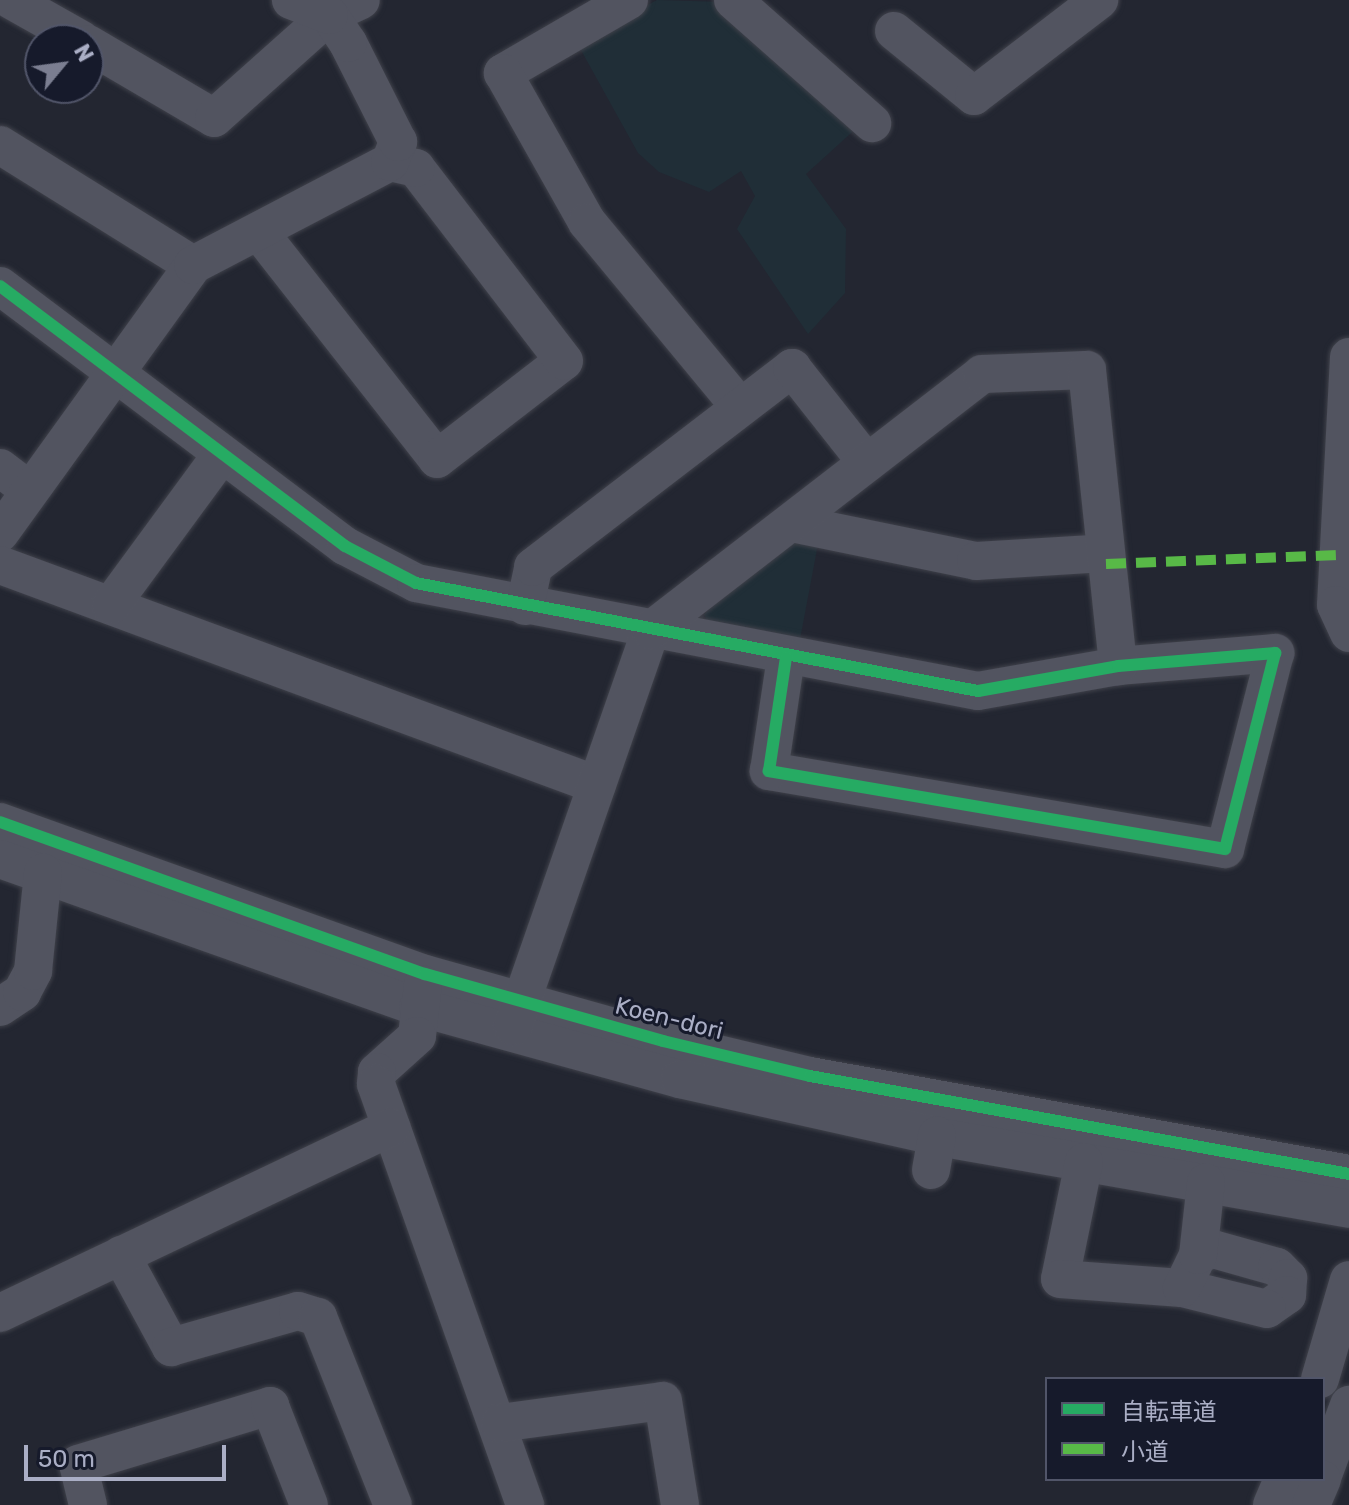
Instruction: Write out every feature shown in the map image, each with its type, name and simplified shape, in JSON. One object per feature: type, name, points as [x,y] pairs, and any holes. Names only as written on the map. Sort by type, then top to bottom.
[{"type":"street","points":[[11,0],[54,24]]},
{"type":"street","points":[[291,0],[345,8]]},
{"type":"street","points":[[629,0],[503,73],[587,222],[740,407]]},
{"type":"street","points":[[733,0],[872,123]]},
{"type":"street","points":[[894,31],[974,96],[1092,1]]},
{"type":"street","points":[[104,53],[214,118],[345,8]]},
{"type":"street","points":[[0,533],[15,479],[116,374],[193,265],[260,233],[390,162],[398,142],[345,8]]},
{"type":"street","points":[[0,145],[193,265]]},
{"type":"street","points":[[260,233],[437,459],[564,361],[416,168],[390,162]]},
{"type":"street","points":[[0,286],[221,455],[368,561],[416,583],[786,657],[978,691],[1118,666],[1275,653],[1225,849],[769,771],[786,657]]},
{"type":"street","points":[[1349,357],[1336,605],[1349,633]]},
{"type":"street","points":[[525,606],[533,567],[792,368],[867,463]]},
{"type":"street","points":[[515,1018],[651,630],[982,374],[1087,370],[1118,666]]},
{"type":"street","points":[[111,605],[221,455]]},
{"type":"street","points":[[791,523],[976,561],[1105,553]]},
{"type":"street","points":[[0,565],[597,785]]},
{"type":"street","name":"Koen-dori","points":[[0,822],[422,990]]},
{"type":"street","name":"Koen-dori","points":[[0,859],[515,1018],[934,1153],[1084,1162],[1349,1209]]},
{"type":"street","points":[[0,1007],[22,992],[33,971],[43,873]]},
{"type":"street","points":[[422,990],[417,1036],[377,1072],[391,1127],[500,1423],[525,1505]]},
{"type":"street","name":"Koen-dori","points":[[515,1018],[810,1076],[1349,1174]]},
{"type":"street","points":[[0,1313],[391,1127]]},
{"type":"street","points":[[1084,1162],[1060,1279],[1190,1271],[1206,1182]]},
{"type":"street","points":[[121,1255],[171,1347],[298,1311],[318,1317],[393,1505]]},
{"type":"street","points":[[1321,1377],[1349,1280]]},
{"type":"street","points":[[500,1423],[663,1401],[680,1505]]},
{"type":"street","points":[[1325,1477],[1349,1405]]},
{"type":"street","points":[[88,1505],[78,1464],[270,1406],[309,1505]]},
{"type":"street","points":[[1272,1505],[1323,1483]]},
{"type":"shaded area","points":[[657,0],[725,2],[860,125],[806,174],[846,229],[845,293],[808,334],[737,229],[755,196],[741,171],[709,192],[659,172],[638,153],[577,43]]},
{"type":"shaded area","points":[[792,538],[818,544],[799,645],[710,627],[704,614]]},
{"type":"marked path","points":[[1106,564],[1339,555]]},
{"type":"cycle path","points":[[0,286],[345,546],[416,583],[978,691],[1118,666],[1275,653],[1225,849],[769,771],[786,657]]},
{"type":"cycle path","points":[[0,822],[425,974],[663,1041],[810,1076],[1349,1174]]}]
